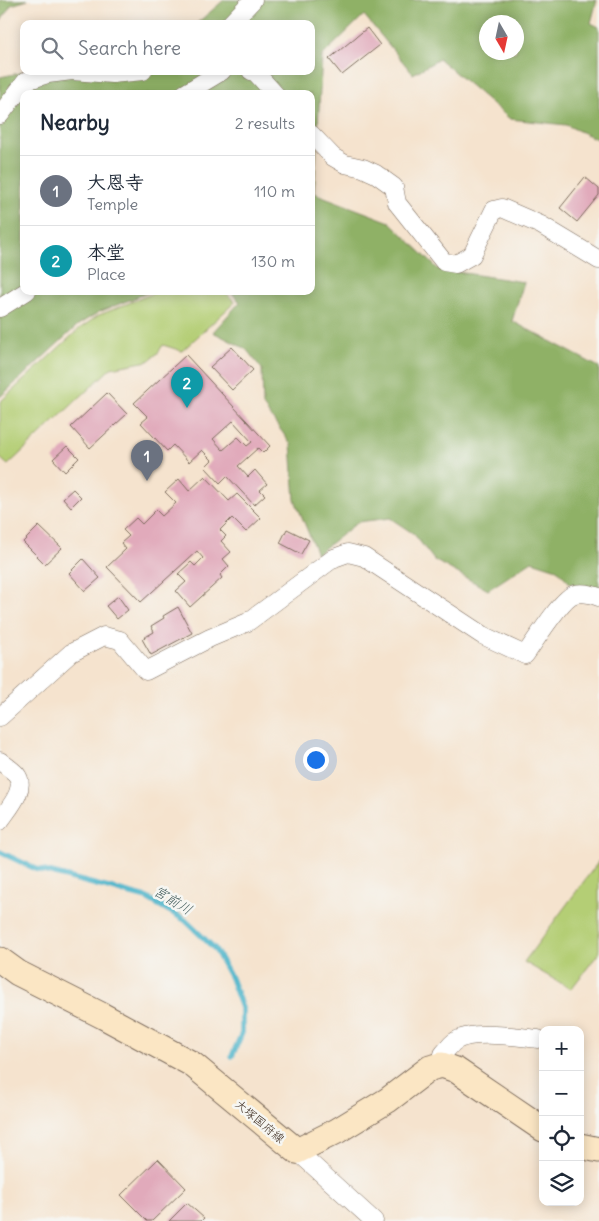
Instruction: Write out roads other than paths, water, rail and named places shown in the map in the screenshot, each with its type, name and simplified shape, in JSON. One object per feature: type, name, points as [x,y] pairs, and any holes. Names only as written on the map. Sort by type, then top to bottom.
[{"type":"main road","name":"大塚国府線","points":[[0,960],[18,972],[192,1064],[297,1151],[337,1131],[388,1100],[430,1068],[442,1065]]},
{"type":"main road","points":[[442,1065],[456,1070],[539,1126]]},
{"type":"main road","points":[[584,1147],[599,1150]]},
{"type":"street","points":[[234,20],[253,0]]},
{"type":"street","points":[[0,115],[26,81],[45,75]]},
{"type":"street","points":[[191,90],[215,75]]},
{"type":"street","points":[[258,75],[271,90]]},
{"type":"street","points":[[315,138],[333,157],[345,164],[363,168],[376,174],[394,188],[398,203],[444,262],[456,264],[472,256],[494,210],[502,208],[540,225],[599,260]]},
{"type":"street","points":[[0,308],[21,295]]},
{"type":"street","points":[[0,717],[71,653],[104,636],[120,640],[146,672],[210,638],[248,622],[334,558],[348,554],[364,557],[482,635],[525,655],[560,606],[574,594],[589,593],[599,596]]},
{"type":"street","points":[[0,761],[17,776],[20,784],[19,792],[0,821]]},
{"type":"street","points":[[442,1065],[443,1054],[455,1041],[462,1039],[488,1034],[538,1040]]},
{"type":"street","points":[[297,1151],[367,1219]]},
{"type":"waterway","name":"宮前川","points":[[0,852],[36,869],[147,898],[185,920],[215,949],[231,978],[242,1008],[242,1033],[232,1056]]},
{"type":"place","name":"本堂","points":[[187,408]]},
{"type":"place","name":"大恩寺","points":[[147,481]]}]
